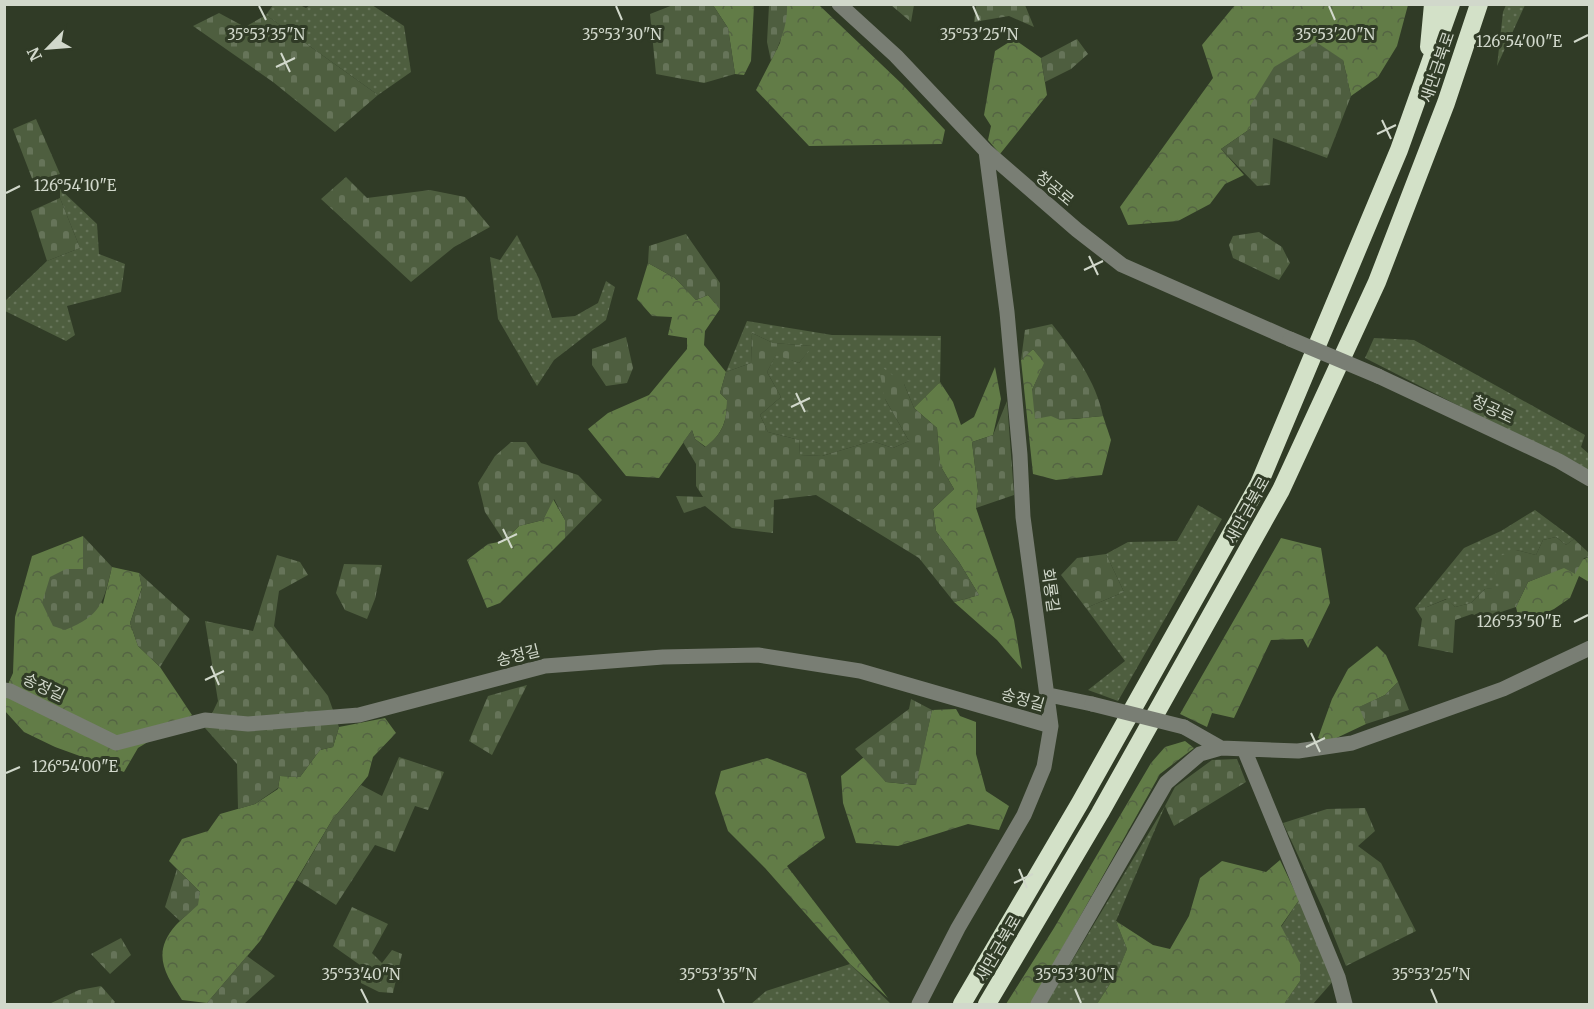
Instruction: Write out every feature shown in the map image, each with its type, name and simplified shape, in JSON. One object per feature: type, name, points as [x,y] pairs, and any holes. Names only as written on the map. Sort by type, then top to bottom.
[{"type":"highway","points":[[1429,63],[1433,4]]},
{"type":"highway","name":"새만금북로","points":[[962,1005],[1080,803],[1259,484],[1399,150],[1451,4]]},
{"type":"highway","name":"새만금북로","points":[[987,1005],[1100,813],[1281,490],[1377,282],[1446,104],[1479,4]]},
{"type":"highway","points":[[1446,104],[1467,70],[1487,4]]},
{"type":"street","name":"청공로","points":[[839,4],[896,56],[986,151],[1122,265],[1378,376],[1549,456],[1590,479]]},
{"type":"street","name":"회룡길","points":[[919,1005],[958,928],[1024,815],[1044,767],[1051,726],[1049,695],[1023,517],[1020,455],[1007,312],[986,151]]},
{"type":"street","points":[[1038,1005],[1167,783],[1200,754],[1221,748],[1298,751],[1352,744],[1503,689],[1590,648]]},
{"type":"street","name":"송정길","points":[[4,690],[116,743],[205,720],[248,724],[359,715],[545,666],[663,657],[758,655],[860,671],[1051,726]]},
{"type":"street","points":[[1049,695],[1185,727],[1221,748]]},
{"type":"street","points":[[1244,749],[1338,977],[1345,1005]]},
{"type":"green space","points":[[273,5],[300,5],[306,8],[310,5],[372,5],[404,26],[411,72],[378,95],[266,15]]},
{"type":"green space","points":[[673,5],[713,5],[728,28],[735,74],[704,83],[656,74],[650,14]]},
{"type":"green space","points":[[713,5],[754,5],[751,61],[744,75],[735,74],[728,28]]},
{"type":"green space","points":[[769,5],[787,5],[783,34],[771,61],[767,42]]},
{"type":"green space","points":[[787,5],[819,5],[902,84],[945,130],[942,144],[809,146],[756,90],[780,43]]},
{"type":"green space","points":[[891,5],[914,5],[911,22]]},
{"type":"green space","points":[[976,5],[1025,5],[1034,27],[1009,16],[974,22]]},
{"type":"green space","points":[[1235,5],[1408,5],[1397,46],[1378,77],[1351,96],[1343,60],[1250,106],[1250,129],[1221,149],[1244,175],[1225,184],[1210,204],[1178,221],[1128,225],[1120,207],[1213,78],[1202,45]]},
{"type":"green space","points":[[1506,5],[1525,5],[1497,66],[1503,12]]},
{"type":"green space","points":[[219,13],[245,27],[266,15],[378,95],[335,132],[273,82],[193,26]]},
{"type":"green space","points":[[1014,39],[1041,58],[1047,95],[1000,154],[988,140],[991,126],[984,115],[995,51]]},
{"type":"green space","points":[[1077,39],[1088,54],[1071,69],[1045,82],[1041,58]]},
{"type":"green space","points":[[1316,42],[1343,60],[1351,96],[1327,158],[1273,138],[1270,185],[1257,186],[1221,149],[1250,129],[1250,106],[1274,67]]},
{"type":"green space","points":[[36,119],[60,174],[33,181],[13,129]]},
{"type":"green space","points":[[346,177],[367,198],[430,190],[465,197],[490,227],[454,247],[411,282],[321,199]]},
{"type":"green space","points":[[60,189],[97,224],[99,254],[125,264],[121,292],[67,306],[75,335],[66,341],[5,311],[5,301],[47,261],[80,248],[60,198]]},
{"type":"green space","points":[[60,198],[80,248],[47,261],[31,211]]},
{"type":"green space","points":[[1259,232],[1282,247],[1290,263],[1279,280],[1233,258],[1229,245],[1233,236]]},
{"type":"green space","points":[[686,234],[720,283],[720,309],[708,295],[696,300],[675,278],[648,263],[649,246]]},
{"type":"green space","points":[[517,235],[539,279],[552,318],[575,316],[598,303],[606,281],[615,287],[606,320],[554,360],[537,386],[498,319],[490,257],[500,260]]},
{"type":"green space","points":[[648,263],[675,278],[696,300],[708,295],[720,309],[705,331],[704,345],[726,372],[720,393],[727,400],[727,407],[720,432],[706,447],[695,439],[692,430],[659,478],[626,476],[588,429],[608,413],[649,395],[687,349],[687,338],[668,335],[672,317],[652,316],[637,299]]},
{"type":"green space","points":[[747,321],[832,335],[941,336],[940,382],[914,408],[904,384],[885,399],[909,441],[893,448],[872,441],[822,456],[800,455],[799,440],[768,432],[760,415],[781,397],[767,372],[776,354],[799,363],[812,346],[773,343],[752,333],[751,363],[726,372]]},
{"type":"green space","points":[[1052,324],[1090,379],[1103,416],[1060,420],[1051,416],[1035,419],[1032,390],[1044,363],[1033,349],[1021,360],[1025,330]]},
{"type":"green space","points":[[752,333],[773,343],[813,346],[799,363],[776,355],[767,372],[781,397],[760,415],[768,432],[799,440],[800,455],[822,456],[872,441],[893,448],[909,441],[885,399],[878,364],[904,384],[914,408],[937,428],[940,465],[954,489],[933,509],[936,531],[959,562],[979,595],[954,602],[919,558],[816,495],[774,500],[773,533],[732,528],[705,506],[684,513],[676,496],[703,497],[696,486],[696,464],[683,442],[692,430],[695,439],[705,447],[720,432],[726,414],[727,400],[720,393],[726,372],[751,363]]},
{"type":"green space","points":[[626,337],[633,368],[627,383],[606,386],[592,365],[592,349]]},
{"type":"green space","points":[[1374,338],[1414,340],[1585,435],[1581,447],[1589,454],[1589,472],[1365,358]]},
{"type":"green space","points":[[1033,349],[1045,363],[1032,390],[1048,410],[1061,418],[1068,419],[1103,416],[1111,440],[1102,475],[1056,480],[1033,474],[1021,360]]},
{"type":"green space","points":[[995,367],[1001,399],[993,435],[972,442],[978,491],[976,508],[1014,620],[1022,669],[997,640],[954,602],[979,595],[959,562],[936,531],[933,509],[954,489],[940,465],[937,428],[914,408],[940,382],[953,402],[961,425],[974,417]]},
{"type":"green space","points":[[1007,401],[1014,495],[976,508],[978,491],[972,442],[993,435]]},
{"type":"green space","points":[[511,442],[526,442],[541,463],[578,475],[602,500],[565,538],[565,520],[554,499],[543,520],[519,526],[504,541],[485,512],[478,483],[495,456]]},
{"type":"green space","points":[[553,499],[565,520],[565,538],[500,603],[487,608],[467,560],[488,544],[504,541],[519,526],[543,520]]},
{"type":"green space","points":[[1198,505],[1222,519],[1118,701],[1088,690],[1125,661],[1086,608],[1124,592],[1106,554],[1128,542],[1177,541]]},
{"type":"green space","points":[[1535,510],[1574,539],[1566,545],[1556,537],[1543,540],[1536,555],[1516,550],[1500,588],[1485,589],[1471,603],[1455,607],[1446,599],[1427,607],[1415,608],[1464,548],[1501,531]]},
{"type":"green space","points":[[83,536],[83,569],[66,569],[103,604],[112,567],[139,573],[142,587],[130,623],[138,646],[160,667],[192,715],[138,748],[124,772],[55,747],[24,732],[5,711],[5,691],[13,673],[15,617],[32,556]]},
{"type":"green space","points":[[83,536],[112,567],[103,599],[94,613],[65,630],[53,626],[42,603],[50,577],[66,569],[83,569]]},
{"type":"green space","points":[[1556,537],[1566,545],[1574,539],[1589,553],[1589,557],[1584,558],[1575,574],[1564,568],[1528,582],[1516,607],[1483,618],[1472,614],[1455,620],[1453,653],[1418,646],[1422,619],[1415,608],[1427,607],[1447,599],[1455,607],[1471,603],[1485,589],[1500,587],[1495,571],[1500,556],[1516,550],[1536,555],[1543,540]]},
{"type":"green space","points":[[1281,538],[1321,548],[1330,603],[1308,648],[1303,639],[1271,640],[1234,718],[1212,713],[1207,727],[1180,714]]},
{"type":"green space","points":[[1106,554],[1124,592],[1086,608],[1061,575],[1077,558]]},
{"type":"green space","points":[[277,555],[300,562],[308,575],[279,591],[274,626],[328,696],[339,727],[333,747],[320,750],[300,777],[280,776],[278,788],[255,804],[238,809],[237,764],[205,728],[218,701],[205,621],[253,631]]},
{"type":"green space","points":[[1589,557],[1589,582],[1579,576],[1570,598],[1537,617],[1518,616],[1516,607],[1528,582]]},
{"type":"green space","points":[[344,564],[382,565],[375,599],[367,619],[345,610],[336,593]]},
{"type":"green space","points":[[139,573],[190,619],[160,667],[138,646],[130,623],[142,588]]},
{"type":"green space","points":[[1377,646],[1386,655],[1398,682],[1385,695],[1360,707],[1366,724],[1328,742],[1318,738],[1332,699],[1348,669]]},
{"type":"green space","points":[[1398,682],[1409,710],[1366,724],[1359,707],[1385,695]]},
{"type":"green space","points":[[527,685],[492,755],[469,741],[488,696]]},
{"type":"green space","points":[[911,699],[932,710],[916,785],[886,782],[855,749],[909,709]]},
{"type":"green space","points":[[956,709],[960,716],[976,722],[976,754],[986,791],[1009,806],[999,830],[968,824],[898,846],[856,843],[843,803],[841,776],[864,757],[886,782],[915,785],[932,710]]},
{"type":"green space","points":[[385,718],[396,733],[373,757],[368,776],[332,820],[260,941],[207,1003],[182,1000],[166,972],[162,954],[168,935],[194,907],[200,892],[169,861],[182,839],[208,831],[220,814],[255,804],[278,789],[280,776],[300,777],[320,750],[333,747],[339,727]]},
{"type":"green space","points":[[1185,741],[1194,748],[1160,774],[1031,1004],[1006,1004],[1054,928],[1151,763],[1165,747]]},
{"type":"green space","points":[[399,757],[444,772],[428,810],[415,806],[395,852],[375,845],[336,905],[297,880],[332,820],[361,785],[382,796]]},
{"type":"green space","points":[[767,758],[806,773],[825,838],[787,866],[888,998],[850,964],[765,868],[728,831],[715,793],[721,771]]},
{"type":"green space","points":[[1237,759],[1246,782],[1174,826],[1165,806],[1175,787],[1212,760]]},
{"type":"green space","points":[[1165,806],[1116,921],[1127,949],[1117,973],[1097,1004],[1046,1004]]},
{"type":"green space","points":[[1365,808],[1375,831],[1358,846],[1381,863],[1416,931],[1346,966],[1323,909],[1283,823],[1327,809]]},
{"type":"green space","points":[[1280,860],[1299,900],[1281,926],[1300,963],[1300,981],[1284,1004],[1097,1004],[1117,973],[1127,949],[1116,921],[1153,945],[1170,949],[1189,916],[1200,878],[1222,861],[1266,872]]},
{"type":"green space","points":[[177,869],[200,892],[198,905],[180,921],[165,907]]},
{"type":"green space","points":[[1299,900],[1334,980],[1313,1004],[1284,1004],[1300,981],[1281,927]]},
{"type":"green space","points":[[352,907],[388,924],[372,953],[382,963],[392,950],[402,954],[393,993],[379,992],[361,983],[360,965],[333,946]]},
{"type":"green space","points":[[121,938],[131,955],[110,974],[91,954]]},
{"type":"green space","points":[[247,956],[275,976],[244,1004],[196,1004],[207,1003]]},
{"type":"green space","points":[[850,964],[891,1004],[751,1004],[766,991]]},
{"type":"green space","points":[[101,986],[115,1002],[113,1004],[49,1004],[79,990]]}]
